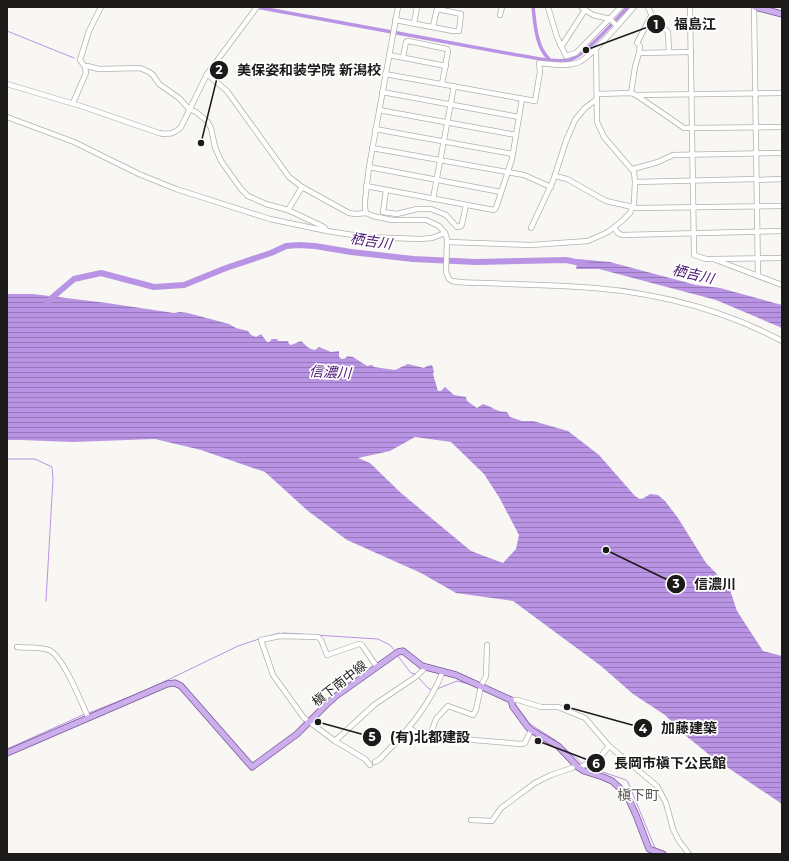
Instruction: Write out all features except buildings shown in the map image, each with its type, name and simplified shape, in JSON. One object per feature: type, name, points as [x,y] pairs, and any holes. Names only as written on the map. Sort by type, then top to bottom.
[{"type":"main road","points":[[754,7],[782,14]]},
{"type":"main road","name":"槇下南中線","points":[[7,753],[167,684],[175,683],[181,686],[252,767],[293,738],[336,696],[401,651],[408,654],[420,665],[456,675],[511,700]]},
{"type":"main road","points":[[511,700],[513,707],[526,726],[558,746],[577,766],[584,771],[603,776],[612,781],[622,790],[629,800],[650,849],[663,854]]},
{"type":"street","points":[[73,103],[86,76],[85,67],[80,60],[89,30],[101,7]]},
{"type":"street","points":[[7,84],[73,103],[164,134],[171,134],[179,130],[207,74],[257,7]]},
{"type":"street","points":[[366,213],[366,186],[398,7]]},
{"type":"street","points":[[414,23],[417,7]]},
{"type":"street","points":[[500,15],[502,7]]},
{"type":"street","points":[[548,7],[560,44],[566,56],[576,53],[621,7]]},
{"type":"street","points":[[386,74],[535,101],[540,72],[539,63],[561,65],[576,64],[596,48],[634,7]]},
{"type":"street","points":[[648,7],[653,17],[668,32],[668,52]]},
{"type":"street","points":[[690,7],[694,255],[714,260],[782,258]]},
{"type":"street","points":[[754,7],[758,276]]},
{"type":"street","points":[[395,20],[459,31],[461,14],[437,9],[433,26]]},
{"type":"street","points":[[560,44],[563,44],[583,9],[593,15],[610,19],[616,25]]},
{"type":"street","points":[[653,17],[650,18],[637,42],[640,46],[631,90],[634,94],[684,128],[782,126]]},
{"type":"street","points":[[403,57],[406,41],[447,49],[446,66],[442,84]]},
{"type":"street","points":[[448,244],[531,245],[588,241],[614,228],[626,217],[633,207],[635,182],[634,172],[633,169],[612,147],[601,132],[597,122],[596,48]]},
{"type":"street","points":[[639,53],[691,52]]},
{"type":"street","points":[[389,55],[446,66]]},
{"type":"street","points":[[85,67],[87,66],[99,69],[140,68],[153,75],[159,84],[178,98],[190,110],[202,116],[209,124],[218,156],[241,189],[248,196],[259,202],[288,210],[324,227],[327,231]]},
{"type":"street","points":[[207,74],[227,91],[289,177],[302,187],[349,213],[366,213],[370,216],[382,218],[407,220],[423,219],[439,226],[445,233],[448,244],[446,272],[452,281],[579,287],[616,290],[649,295],[674,300],[721,314],[755,327],[782,341]]},
{"type":"street","points":[[433,198],[454,86]]},
{"type":"street","points":[[382,92],[519,117]]},
{"type":"street","points":[[530,228],[551,187],[566,141],[575,120],[597,96],[634,94],[782,93]]},
{"type":"street","points":[[366,186],[494,210],[502,192],[513,154],[522,99]]},
{"type":"street","points":[[379,110],[516,135]]},
{"type":"street","points":[[7,117],[67,139],[139,174],[176,189],[256,215],[327,231],[366,237],[416,239],[432,238],[445,233]]},
{"type":"street","points":[[376,129],[513,154]]},
{"type":"street","points":[[372,148],[524,175],[551,187]]},
{"type":"street","points":[[633,169],[658,162],[673,154],[782,153]]},
{"type":"street","points":[[369,167],[502,192]]},
{"type":"street","points":[[555,176],[567,179],[606,201],[637,208],[782,206]]},
{"type":"street","points":[[635,182],[782,179]]},
{"type":"street","points":[[288,210],[302,187]]},
{"type":"street","points":[[386,190],[383,212],[396,214],[417,209],[431,209],[446,215],[457,227],[461,226],[462,224],[466,205]]},
{"type":"street","points":[[614,228],[622,234],[782,231]]},
{"type":"street","points":[[714,260],[782,285]]},
{"type":"street","points":[[370,765],[365,758],[336,741],[304,718],[271,673],[261,640],[283,636],[318,637],[321,640],[327,655],[360,644],[377,667]]},
{"type":"street","points":[[430,736],[436,719],[448,706],[473,714],[476,710],[481,686],[486,673],[487,645]]},
{"type":"street","points":[[17,647],[50,650],[65,668],[88,717]]},
{"type":"street","points":[[336,741],[374,705],[417,676],[426,667]]},
{"type":"street","points":[[375,762],[409,728],[427,704],[444,671]]},
{"type":"street","points":[[511,700],[518,700],[541,707],[558,707],[583,716],[588,720],[609,746],[657,786],[666,804],[673,829],[679,841],[689,854]]},
{"type":"street","points":[[409,728],[420,735],[521,744],[525,743],[531,730]]},
{"type":"street","points":[[471,820],[492,820],[501,808],[535,783],[551,775],[601,756],[609,746]]},
{"type":"water","points":[[578,259],[610,262],[696,285],[720,288],[782,305],[782,328],[716,300],[599,269],[576,269]]},
{"type":"water","name":"信濃川","points":[[7,294],[33,294],[174,313],[188,313],[229,324],[236,328],[248,331],[251,335],[256,337],[261,334],[267,342],[272,339],[277,339],[278,341],[288,341],[291,345],[301,341],[307,347],[315,350],[319,347],[331,352],[339,351],[339,357],[342,359],[346,358],[347,356],[353,357],[367,366],[372,365],[374,367],[395,370],[408,364],[424,368],[432,365],[438,391],[441,391],[445,387],[454,395],[466,397],[467,401],[477,408],[483,404],[503,412],[507,412],[510,417],[522,421],[533,421],[568,431],[599,455],[635,496],[640,499],[650,494],[658,495],[665,501],[678,518],[706,563],[730,590],[737,611],[763,651],[782,656],[782,804],[712,757],[685,735],[665,715],[633,694],[601,666],[513,601],[456,593],[421,573],[347,540],[308,511],[265,472],[201,450],[155,439],[73,442],[7,440]],"holes":[[[415,437],[451,442],[484,474],[499,497],[519,535],[516,549],[503,563],[471,551],[401,493],[370,463],[358,458],[390,451]]]},
{"type":"waterway","points":[[256,7],[556,61],[569,60],[583,52],[600,37],[628,7]]},
{"type":"waterway","points":[[533,7],[539,42],[541,48],[549,59]]},
{"type":"waterway","points":[[7,31],[74,58]]},
{"type":"waterway","name":"栖吉川","points":[[47,302],[74,279],[101,273],[154,287],[184,285],[286,246],[299,245],[413,259],[476,262],[566,260],[586,264]]},
{"type":"waterway","points":[[7,459],[35,459],[52,467],[53,478],[46,601]]},
{"type":"waterway","points":[[266,637],[279,633]]},
{"type":"waterway","points":[[283,633],[378,639],[390,645],[395,651]]},
{"type":"waterway","points":[[89,713],[147,690],[238,646],[259,639]]},
{"type":"waterway","points":[[398,656],[411,673],[416,674]]},
{"type":"waterway","points":[[418,677],[428,688],[432,690]]},
{"type":"waterway","points":[[437,689],[457,681],[469,684]]},
{"type":"waterway","points":[[485,691],[497,696]]},
{"type":"waterway","points":[[516,705],[530,724],[555,740],[583,764]]},
{"type":"waterway","points":[[7,749],[85,714]]},
{"type":"waterway","points":[[586,766],[628,782],[655,848]]},
{"type":"place","name":"福島江","points":[[586,50]]},
{"type":"place","name":"美保姿和装学院 新潟校","points":[[201,143]]},
{"type":"place","name":"信濃川","points":[[606,550]]},
{"type":"place","name":"加藤建築","points":[[567,707]]},
{"type":"place","name":"(有)北都建設","points":[[318,722]]},
{"type":"place","name":"長岡市槇下公民館","points":[[538,741]]},
{"type":"district","name":"槇下町","points":[[638,795]]}]
